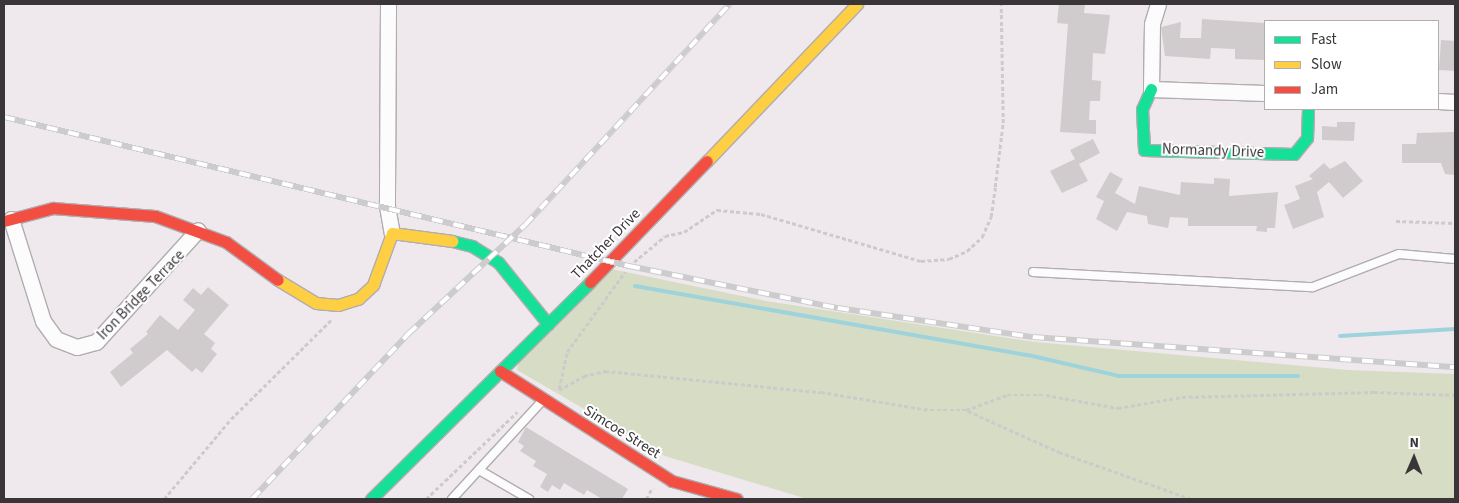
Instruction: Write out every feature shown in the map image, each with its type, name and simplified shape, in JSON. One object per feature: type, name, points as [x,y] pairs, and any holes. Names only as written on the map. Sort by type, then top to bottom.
[{"type":"street","points":[[7,220],[53,208],[114,210],[155,216],[198,230],[226,242],[297,294],[334,305],[358,299],[373,285],[392,233],[387,206],[388,4]]},
{"type":"street","name":"Thatcher Drive","points":[[371,499],[548,324],[857,4]]},
{"type":"street","name":"Normandy Drive","points":[[1158,4],[1152,24],[1151,89],[1142,110],[1144,150],[1294,154],[1307,138],[1308,110]]},
{"type":"street","points":[[1151,89],[1264,93]]},
{"type":"street","points":[[1439,101],[1455,102]]},
{"type":"street","name":"Iron Bridge Terrace","points":[[7,220],[42,321],[56,338],[77,348],[96,342],[198,230]]},
{"type":"street","points":[[392,233],[408,232],[472,246],[498,262],[548,324]]},
{"type":"street","name":"Simcoe Street","points":[[500,371],[540,399],[672,481],[737,499]]},
{"type":"lane","points":[[1033,272],[1312,286],[1399,254],[1455,259]]},
{"type":"lane","points":[[452,499],[540,399]]},
{"type":"lane","points":[[479,470],[529,499]]},
{"type":"path","points":[[559,390],[567,352],[629,266],[664,236],[684,232],[718,210],[761,214],[921,261],[949,259],[967,251],[982,237],[994,197],[1002,123],[1001,4]]},
{"type":"path","points":[[1396,221],[1455,223]]},
{"type":"path","points":[[164,499],[265,384],[318,337],[331,319],[334,305]]},
{"type":"path","points":[[426,499],[540,399],[584,376],[605,371],[821,392],[930,410],[966,410],[1008,395],[1046,395],[1118,408],[1182,397],[1374,392],[1455,395]]},
{"type":"path","points":[[966,410],[1059,452],[1192,499]]},
{"type":"green space","points":[[611,269],[766,301],[1035,342],[1348,370],[1455,374],[1455,499],[807,499],[665,456],[517,370],[519,359]]},
{"type":"building","points":[[1059,4],[1085,4],[1084,13],[1110,15],[1105,54],[1093,53],[1092,80],[1101,81],[1100,101],[1090,101],[1089,120],[1096,120],[1096,134],[1060,132],[1068,24],[1057,23]]},
{"type":"building","points":[[1202,19],[1264,23],[1264,60],[1235,59],[1235,49],[1211,48],[1210,59],[1165,56],[1161,27],[1181,22],[1180,38],[1201,38]]},
{"type":"building","points":[[1441,40],[1455,41],[1455,71],[1439,70]]},
{"type":"building","points":[[1337,122],[1355,122],[1354,141],[1322,140],[1322,126],[1337,127]]},
{"type":"building","points":[[1455,132],[1455,175],[1445,174],[1441,163],[1402,163],[1402,144],[1416,144],[1417,133]]},
{"type":"building","points":[[1093,139],[1100,153],[1079,164],[1088,181],[1062,193],[1050,171],[1075,159],[1070,150]]},
{"type":"building","points":[[1345,161],[1363,181],[1343,198],[1329,182],[1317,192],[1324,217],[1293,229],[1284,205],[1300,199],[1295,186],[1313,179],[1309,176],[1324,163],[1330,169]]},
{"type":"building","points":[[1110,172],[1123,179],[1115,193],[1135,204],[1139,186],[1180,195],[1181,182],[1214,184],[1214,178],[1230,179],[1229,196],[1278,192],[1275,228],[1267,228],[1267,232],[1256,231],[1257,226],[1188,226],[1188,218],[1170,217],[1168,228],[1148,224],[1147,216],[1127,212],[1117,231],[1096,219],[1104,201],[1096,197]]},
{"type":"building","points":[[208,287],[229,305],[204,334],[215,343],[211,349],[217,354],[202,373],[196,368],[192,372],[167,350],[121,387],[110,372],[133,353],[130,349],[148,334],[146,332],[160,315],[178,330],[195,310],[183,300],[193,288],[201,295]]},
{"type":"building","points":[[526,427],[628,489],[622,499],[602,499],[587,490],[584,495],[564,483],[560,490],[552,485],[548,492],[540,487],[547,474],[533,466],[536,461],[520,451],[524,446],[518,442]]},
{"type":"waterway","points":[[635,286],[1028,355],[1119,376],[1298,376]]},
{"type":"waterway","points":[[1340,336],[1455,329]]},
{"type":"railway","points":[[252,499],[408,334],[525,225],[730,4]]},
{"type":"railway","points":[[4,117],[629,266],[838,308],[1033,337],[1455,367]]},
{"type":"traffic: fast","points":[[1151,89],[1142,109],[1144,150],[1294,154],[1307,138],[1308,110]]},
{"type":"traffic: fast","points":[[452,241],[472,246],[498,262],[548,324]]},
{"type":"traffic: fast","points":[[371,499],[590,282]]},
{"type":"traffic: slow","points":[[707,161],[857,4]]},
{"type":"traffic: slow","points":[[278,280],[316,303],[338,305],[358,299],[373,285],[392,233],[452,241]]},
{"type":"traffic: jam","points":[[590,282],[707,161]]},
{"type":"traffic: jam","points":[[4,221],[53,208],[155,216],[226,242],[278,280]]},
{"type":"traffic: jam","points":[[500,371],[672,481],[737,499]]}]
